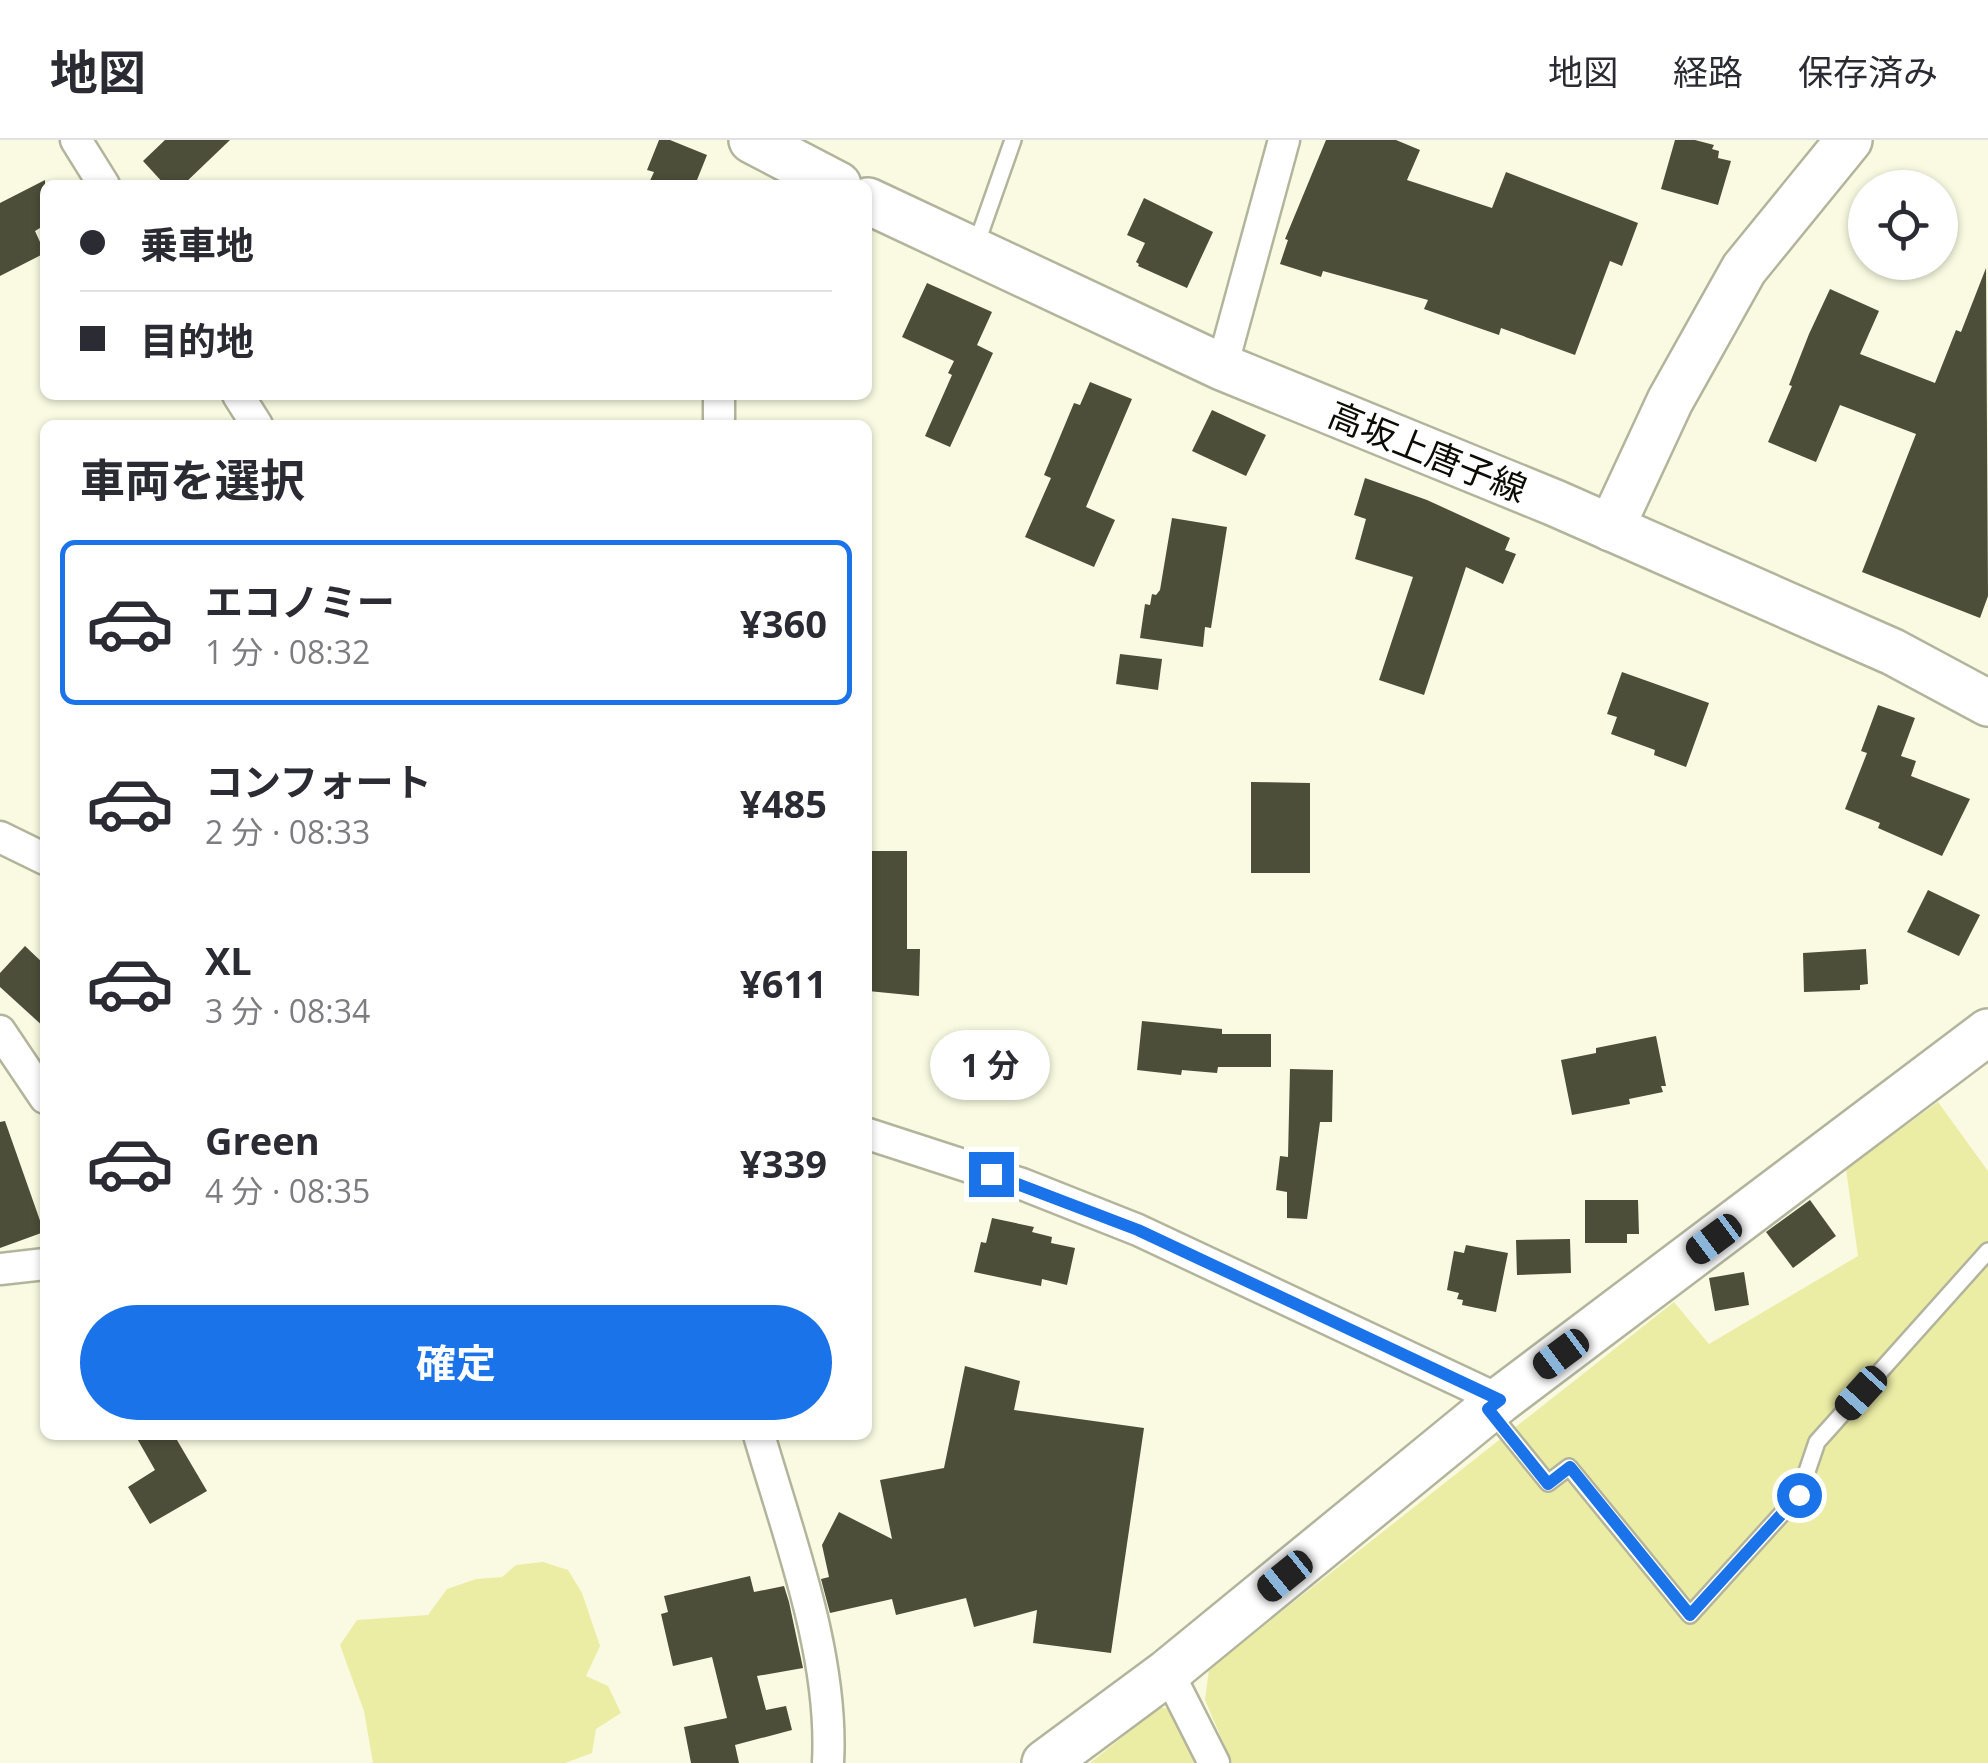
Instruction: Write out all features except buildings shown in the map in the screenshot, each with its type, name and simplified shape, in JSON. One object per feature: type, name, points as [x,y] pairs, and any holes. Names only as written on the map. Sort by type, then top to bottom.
[{"type":"street","points":[[76,140],[101,180]]},
{"type":"street","points":[[1222,367],[1284,140]]},
{"type":"street","points":[[1610,528],[1670,401],[1744,269],[1849,140]]},
{"type":"street","points":[[768,160],[824,180]]},
{"type":"street","name":"高坂上唐子線","points":[[872,202],[1222,367],[1610,528],[1894,652],[1988,703]]},
{"type":"street","points":[[0,837],[40,857]]},
{"type":"street","points":[[0,1031],[40,1091]]},
{"type":"street","points":[[1045,1763],[1168,1672],[1494,1404],[1988,1032]]},
{"type":"street","points":[[872,1135],[1022,1184],[1138,1230],[1494,1404]]},
{"type":"street","points":[[0,1269],[40,1265]]},
{"type":"street","points":[[760,1440],[804,1586],[830,1732],[828,1763]]},
{"type":"street","points":[[1168,1672],[1214,1763]]},
{"type":"lane","points":[[974,249],[1013,140]]},
{"type":"lane","points":[[1494,1404],[1548,1484],[1570,1467],[1690,1615],[1799,1495],[1817,1442],[1988,1252]]},
{"type":"green space","points":[[1938,1102],[1988,1171],[1988,1763],[1232,1763],[1205,1700],[1209,1669],[1674,1302],[1709,1344],[1858,1256],[1846,1169]]},
{"type":"green space","points":[[543,1562],[568,1570],[582,1593],[600,1646],[586,1676],[608,1686],[621,1713],[596,1729],[592,1753],[565,1763],[373,1763],[364,1711],[340,1645],[357,1620],[428,1615],[447,1589],[476,1579],[502,1577],[516,1565]]},
{"type":"green space","points":[[1160,1707],[1176,1711],[1201,1763],[1090,1763]]},
{"type":"route","points":[[991,1174],[1138,1230],[1500,1400],[1488,1409],[1548,1484],[1570,1467],[1690,1615],[1799,1495]]}]
